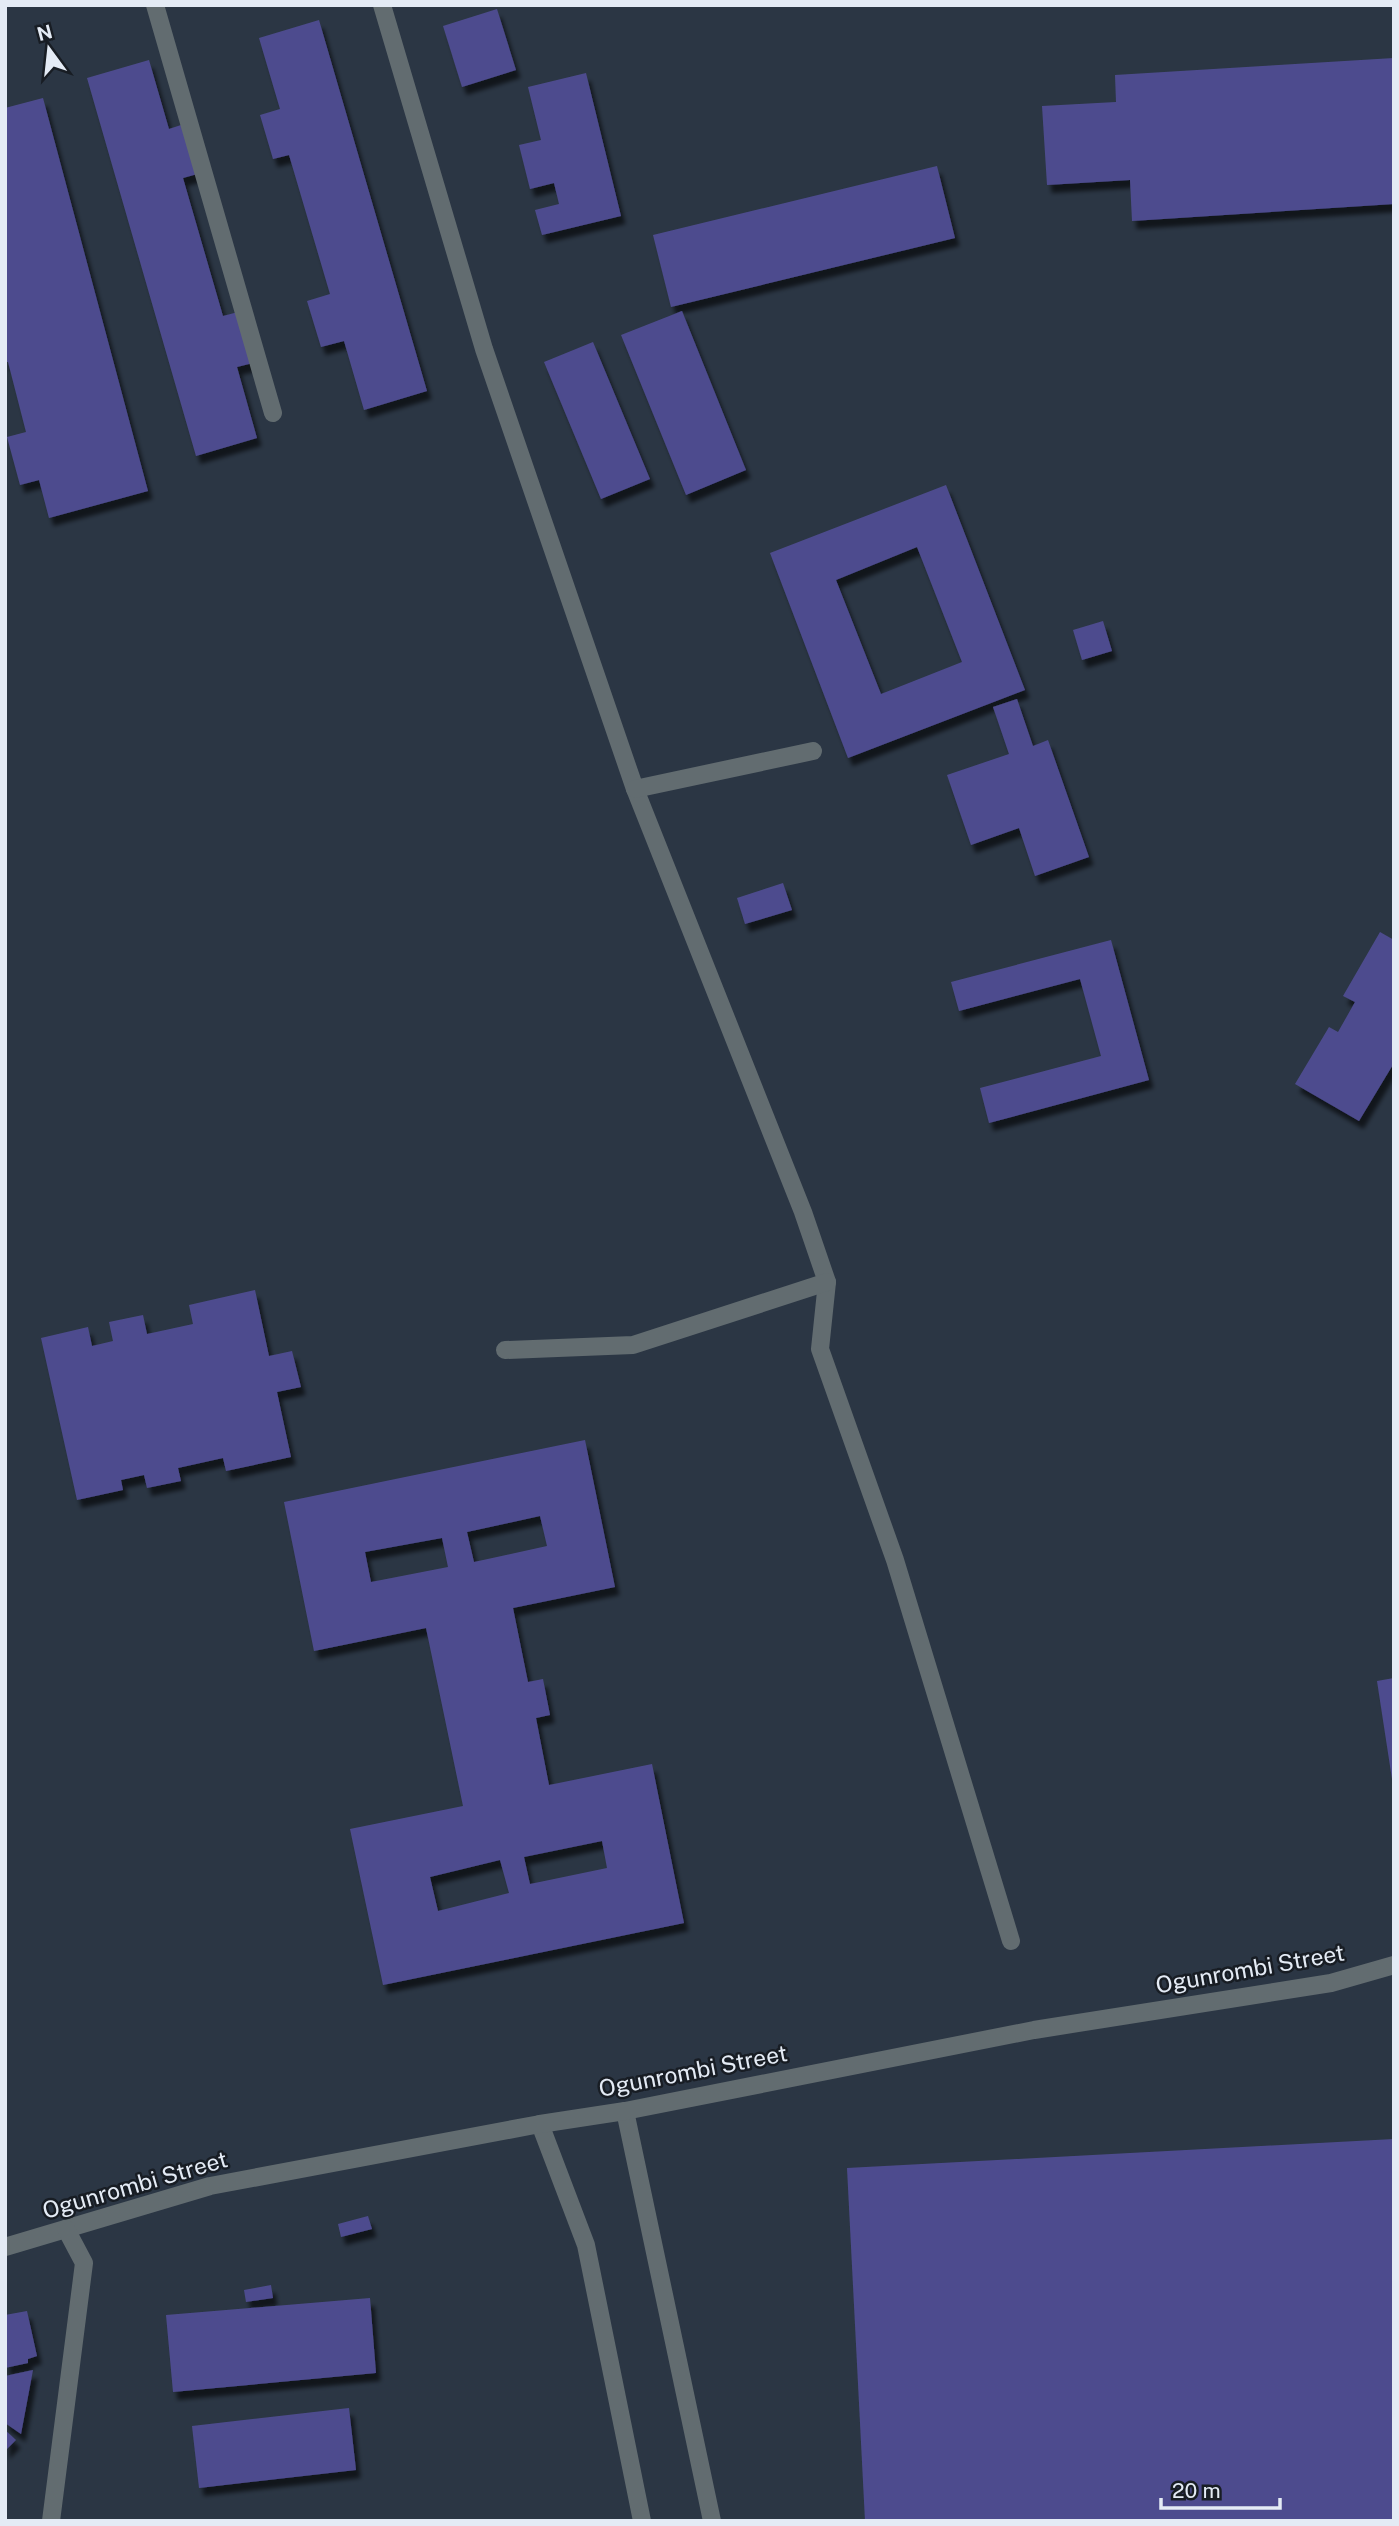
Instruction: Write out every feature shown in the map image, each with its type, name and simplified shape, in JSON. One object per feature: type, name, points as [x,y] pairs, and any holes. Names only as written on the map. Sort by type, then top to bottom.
[{"type":"street","points":[[155,5],[273,413]]},
{"type":"street","points":[[382,5],[484,349],[635,789],[803,1212],[827,1282],[820,1349],[894,1560],[1012,1941]]},
{"type":"street","points":[[635,789],[813,751]]},
{"type":"street","points":[[505,1350],[633,1345],[827,1282]]},
{"type":"street","name":"Ogunrombi Street","points":[[5,2246],[210,2186],[540,2124],[625,2111],[1034,2031],[1331,1983],[1394,1965]]},
{"type":"street","points":[[625,2111],[712,2521]]},
{"type":"street","points":[[540,2124],[586,2245],[642,2521]]},
{"type":"street","points":[[51,2521],[84,2263],[66,2229]]},
{"type":"building","points":[[497,9],[516,70],[462,87],[443,26]]},
{"type":"building","points":[[319,20],[427,391],[364,410],[344,341],[321,347],[307,301],[330,294],[289,155],[273,159],[260,115],[280,109],[259,38]]},
{"type":"building","points":[[1394,58],[1394,204],[1132,221],[1130,180],[1047,185],[1042,106],[1116,102],[1115,75]]},
{"type":"building","points":[[149,60],[169,129],[187,123],[201,173],[183,178],[223,316],[238,312],[253,363],[237,367],[257,438],[196,456],[87,78]]},
{"type":"building","points":[[586,73],[621,216],[542,235],[535,210],[559,204],[554,183],[530,189],[519,145],[541,140],[528,87]]},
{"type":"building","points":[[43,98],[148,491],[49,518],[39,480],[20,485],[7,437],[26,432],[8,362],[5,362],[5,108]]},
{"type":"building","points":[[937,166],[955,238],[671,307],[653,235]]},
{"type":"building","points":[[682,311],[746,470],[686,495],[621,335]]},
{"type":"building","points":[[593,342],[650,479],[601,499],[544,362]]},
{"type":"building","points":[[946,485],[1025,690],[848,758],[770,553]],"holes":[[[917,547],[962,662],[881,694],[836,580]]]},
{"type":"building","points":[[1103,621],[1112,651],[1082,660],[1073,630]]},
{"type":"building","points":[[1017,699],[1033,746],[1048,740],[1089,857],[1035,876],[1019,828],[971,845],[947,775],[1009,754],[993,707]]},
{"type":"building","points":[[783,883],[792,910],[745,924],[737,898]]},
{"type":"building","points":[[1380,932],[1394,940],[1394,1063],[1359,1121],[1295,1084],[1329,1027],[1338,1032],[1355,1002],[1343,996]]},
{"type":"building","points":[[1111,940],[1149,1080],[989,1123],[980,1088],[1101,1056],[1080,979],[959,1011],[951,982]]},
{"type":"building","points":[[255,1290],[269,1356],[292,1351],[301,1387],[277,1392],[291,1457],[226,1471],[223,1458],[178,1468],[181,1481],[147,1488],[144,1475],[121,1480],[123,1490],[77,1500],[41,1338],[88,1327],[92,1346],[113,1341],[109,1322],[143,1315],[147,1334],[193,1324],[189,1305]]},
{"type":"building","points":[[585,1440],[615,1587],[513,1608],[528,1682],[543,1679],[550,1715],[536,1718],[549,1785],[652,1764],[684,1923],[383,1985],[350,1829],[463,1806],[426,1628],[314,1651],[284,1502]],"holes":[[[540,1516],[547,1546],[474,1562],[467,1532]],[[442,1538],[448,1567],[371,1582],[365,1552]],[[602,1841],[607,1868],[530,1884],[524,1857]],[[500,1860],[509,1893],[438,1911],[430,1877]]]},
{"type":"building","points":[[1394,1678],[1394,1779],[1392,1779],[1377,1681]]},
{"type":"building","points":[[1394,2139],[1394,2521],[865,2521],[847,2168]]},
{"type":"building","points":[[368,2216],[372,2229],[341,2237],[338,2224]]},
{"type":"building","points":[[271,2285],[273,2298],[246,2302],[244,2290]]},
{"type":"building","points":[[370,2298],[376,2373],[173,2392],[166,2315]]},
{"type":"building","points":[[27,2311],[37,2356],[28,2359],[28,2363],[5,2368],[5,2315]]},
{"type":"building","points":[[33,2370],[21,2434],[5,2423],[5,2376]]},
{"type":"building","points":[[349,2408],[356,2470],[199,2488],[192,2426]]},
{"type":"building","points":[[5,2430],[16,2440],[5,2451]]}]
